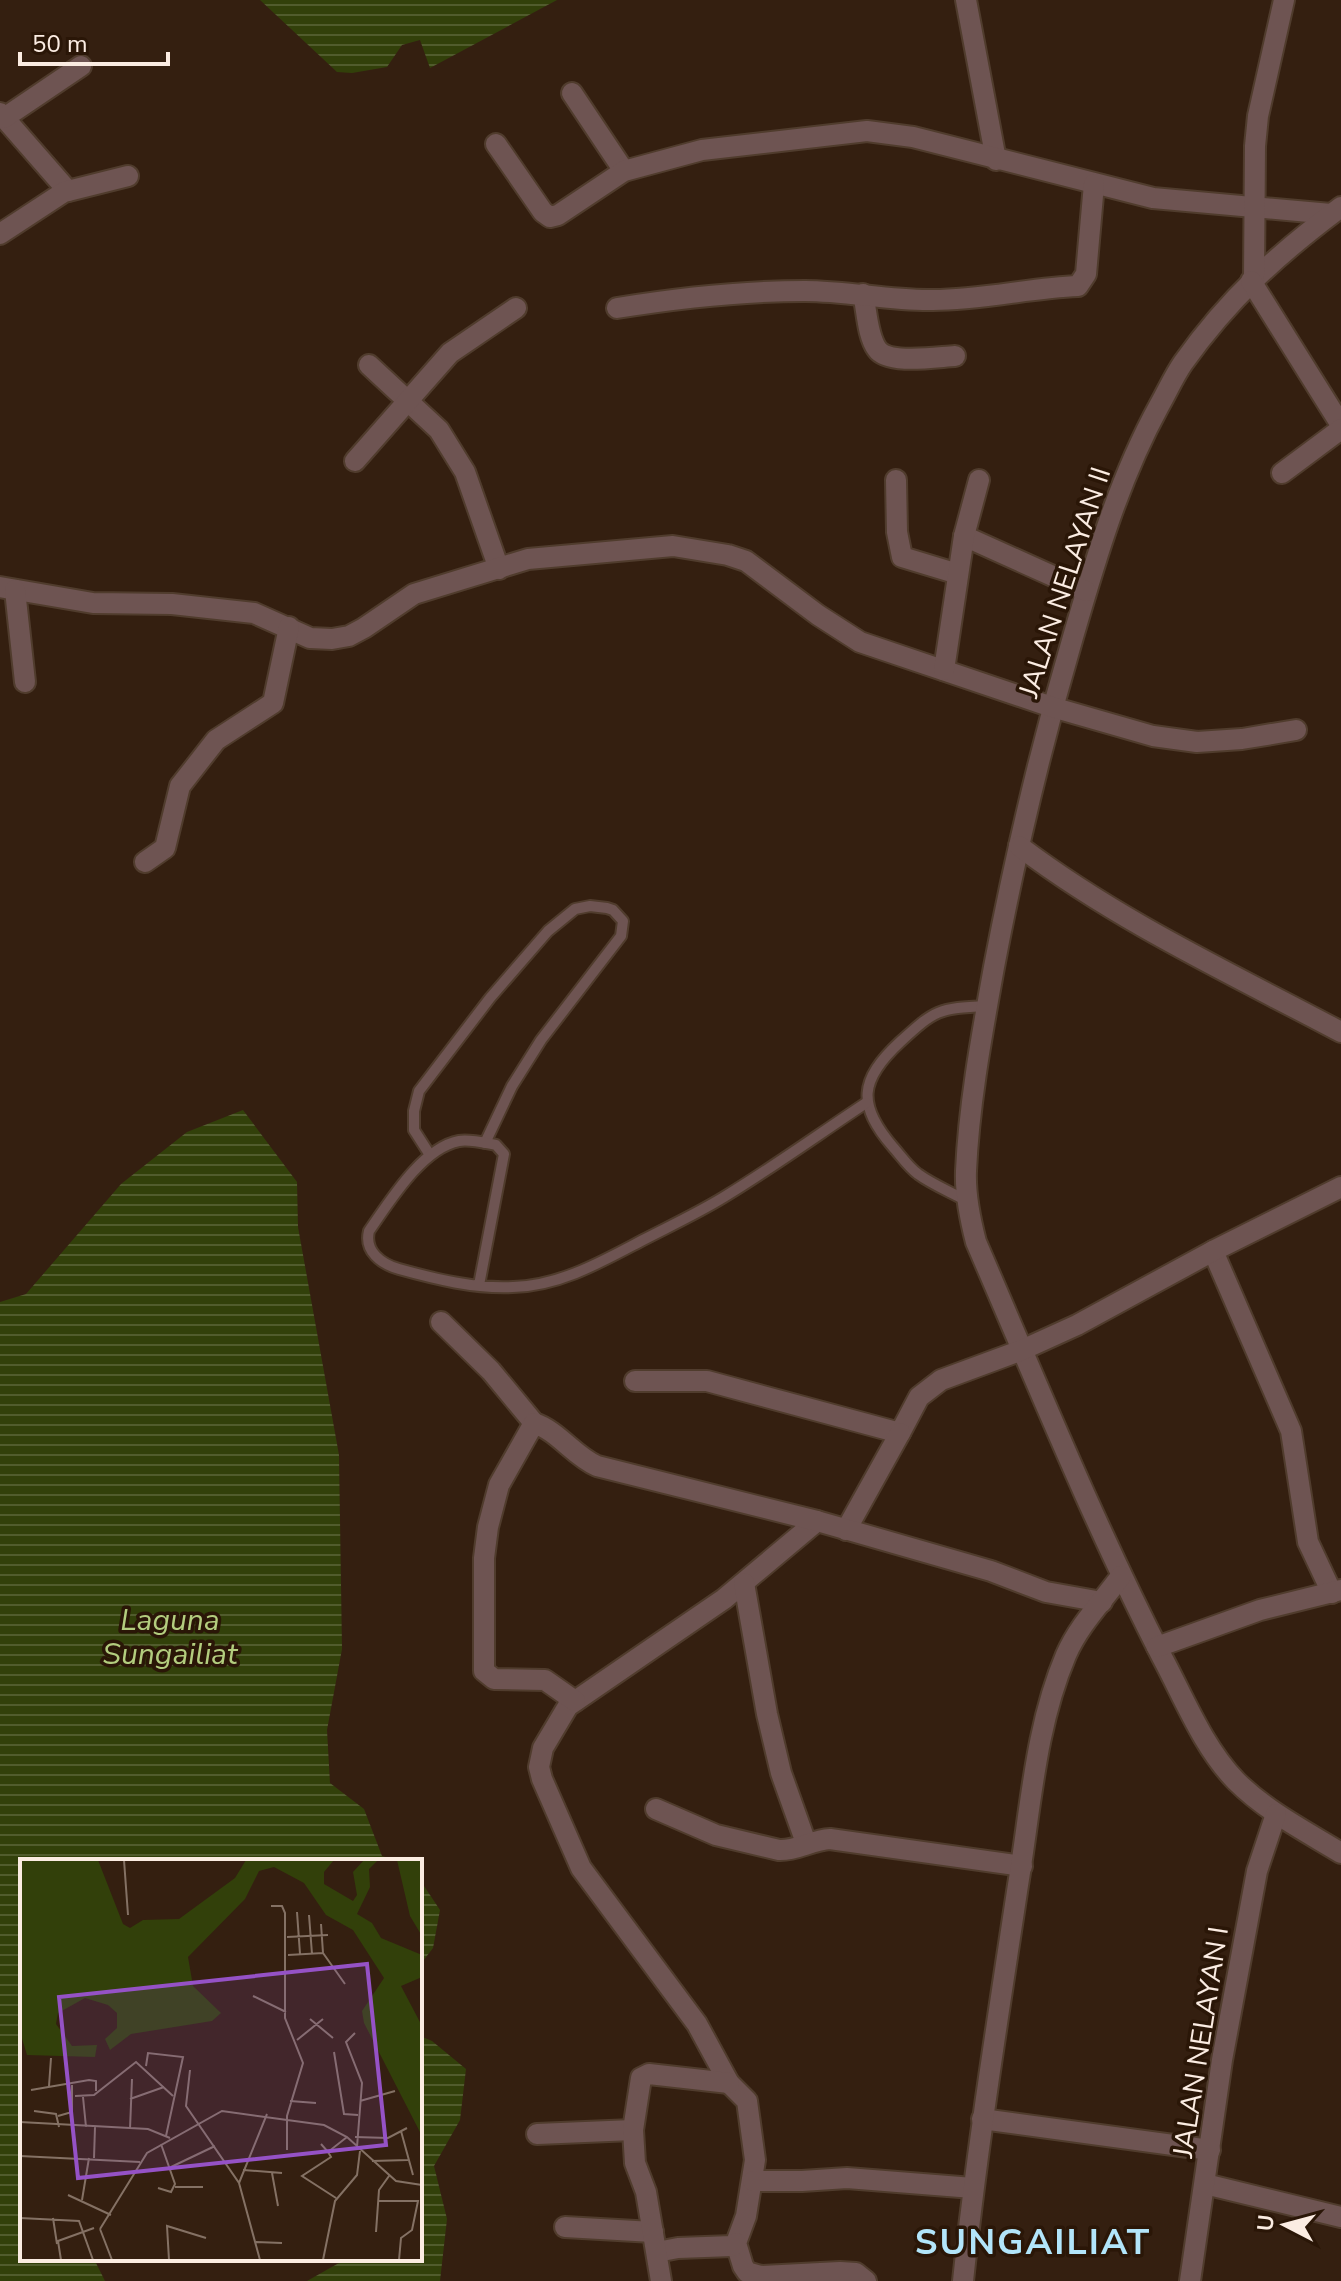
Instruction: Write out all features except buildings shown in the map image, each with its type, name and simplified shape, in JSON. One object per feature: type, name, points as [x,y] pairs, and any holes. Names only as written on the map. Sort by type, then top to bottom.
[{"type":"street","points":[[966,0],[996,160]]},
{"type":"street","points":[[1282,473],[1341,427],[1253,279],[1258,116],[1284,0]]},
{"type":"street","points":[[68,191],[2,116],[81,66]]},
{"type":"street","points":[[572,93],[624,171]]},
{"type":"street","points":[[496,144],[543,212],[550,217],[558,215],[624,171],[702,150],[867,131],[913,137],[1153,198],[1336,210]]},
{"type":"street","points":[[1,231],[68,191],[128,176]]},
{"type":"street","points":[[617,308],[685,297],[806,291],[931,300],[1078,286],[1086,274],[1094,184]]},
{"type":"street","name":"JALAN NELAYAN II","points":[[1336,210],[1287,247],[1253,279],[1182,365],[1142,437],[1113,506],[1052,707],[1016,855],[987,1006],[966,1173],[967,1201],[976,1242],[1022,1350],[1121,1576],[1217,1759],[1237,1782],[1276,1814],[1341,1853]]},
{"type":"street","points":[[863,294],[873,341],[885,357],[955,356]]},
{"type":"street","points":[[355,461],[450,353],[516,308]]},
{"type":"street","points":[[369,365],[439,430],[465,472],[499,569]]},
{"type":"street","points":[[896,480],[897,532],[902,557],[958,574]]},
{"type":"street","points":[[944,670],[964,536],[979,480]]},
{"type":"street","points":[[964,536],[1086,591]]},
{"type":"street","points":[[25,682],[8,588],[93,603],[172,604],[254,613],[310,638],[332,639],[349,636],[364,628],[414,594],[528,559],[673,546],[746,561],[850,637],[1052,707],[1153,736],[1197,742],[1242,739],[1296,730]]},
{"type":"street","points":[[145,862],[165,848],[180,786],[185,778],[216,740],[273,703],[289,627]]},
{"type":"street","points":[[1016,855],[1341,1032]]},
{"type":"street","points":[[846,1530],[919,1397],[941,1380],[1022,1350],[1077,1325],[1213,1251],[1341,1187]]},
{"type":"street","points":[[1157,1647],[1260,1610],[1337,1591],[1320,1573],[1308,1542],[1291,1431],[1213,1251]]},
{"type":"street","points":[[441,1322],[491,1371],[534,1423],[597,1466],[817,1521],[991,1571],[1046,1592],[1102,1602]]},
{"type":"street","points":[[635,1381],[707,1381],[900,1433]]},
{"type":"street","points":[[534,1423],[499,1485],[488,1527],[484,1558],[484,1671],[494,1679],[545,1680],[572,1704]]},
{"type":"street","points":[[565,2227],[678,2248],[732,2246],[746,2216],[753,2181],[755,2147],[747,2101],[729,2083],[697,2024],[581,1868],[542,1779],[539,1767],[543,1748],[572,1704],[744,1583],[817,1521]]},
{"type":"street","points":[[963,2281],[982,2119],[1041,1729],[1067,1652],[1090,1613],[1121,1576]]},
{"type":"street","points":[[744,1583],[767,1714],[789,1800],[806,1843]]},
{"type":"street","points":[[656,1809],[729,1839],[785,1851],[830,1839],[1022,1866]]},
{"type":"street","name":"JALAN NELAYAN I","points":[[1190,2281],[1222,2060],[1264,1846],[1276,1814]]},
{"type":"street","points":[[661,2281],[646,2192],[635,2163],[633,2130],[641,2078],[645,2074],[729,2083]]},
{"type":"street","points":[[982,2119],[1210,2150]]},
{"type":"street","points":[[537,2134],[633,2130]]},
{"type":"street","points":[[753,2181],[847,2178],[973,2188]]},
{"type":"street","points":[[1205,2184],[1341,2217]]},
{"type":"street","points":[[736,2243],[747,2272],[761,2276],[856,2273],[866,2281]]},
{"type":"lane","points":[[430,1155],[414,1130],[414,1111],[419,1091],[490,998],[548,931],[575,909],[590,906],[613,910],[623,921],[621,936],[541,1040],[512,1086],[485,1143]]},
{"type":"lane","points":[[967,1201],[916,1174],[878,1129],[866,1103],[871,1075],[890,1051],[929,1015],[948,1008],[987,1006]]},
{"type":"lane","points":[[479,1285],[504,1161],[501,1149],[462,1140],[438,1148],[420,1163],[373,1225],[368,1244],[374,1256],[395,1268],[479,1285],[514,1287],[586,1269],[723,1198],[866,1103]]},
{"type":"water","points":[[260,0],[557,0],[430,68],[420,40],[402,45],[387,67],[352,73],[337,72]]},
{"type":"water","name":"Laguna Sungailiat","points":[[243,1110],[297,1182],[298,1227],[339,1455],[342,1649],[327,1730],[330,1783],[364,1809],[382,1856],[392,1859],[20,1859],[20,2261],[95,2261],[105,2281],[0,2281],[0,1302],[26,1294],[121,1184],[187,1132]]},
{"type":"water","points":[[422,1883],[440,1910],[433,1948],[422,1962]]},
{"type":"water","points":[[422,2037],[432,2041],[466,2069],[460,2120],[434,2166],[447,2219],[440,2281],[307,2281],[342,2261],[422,2261]]},
{"type":"district","name":"SUNGAILIAT","points":[[1033,2241]]}]
